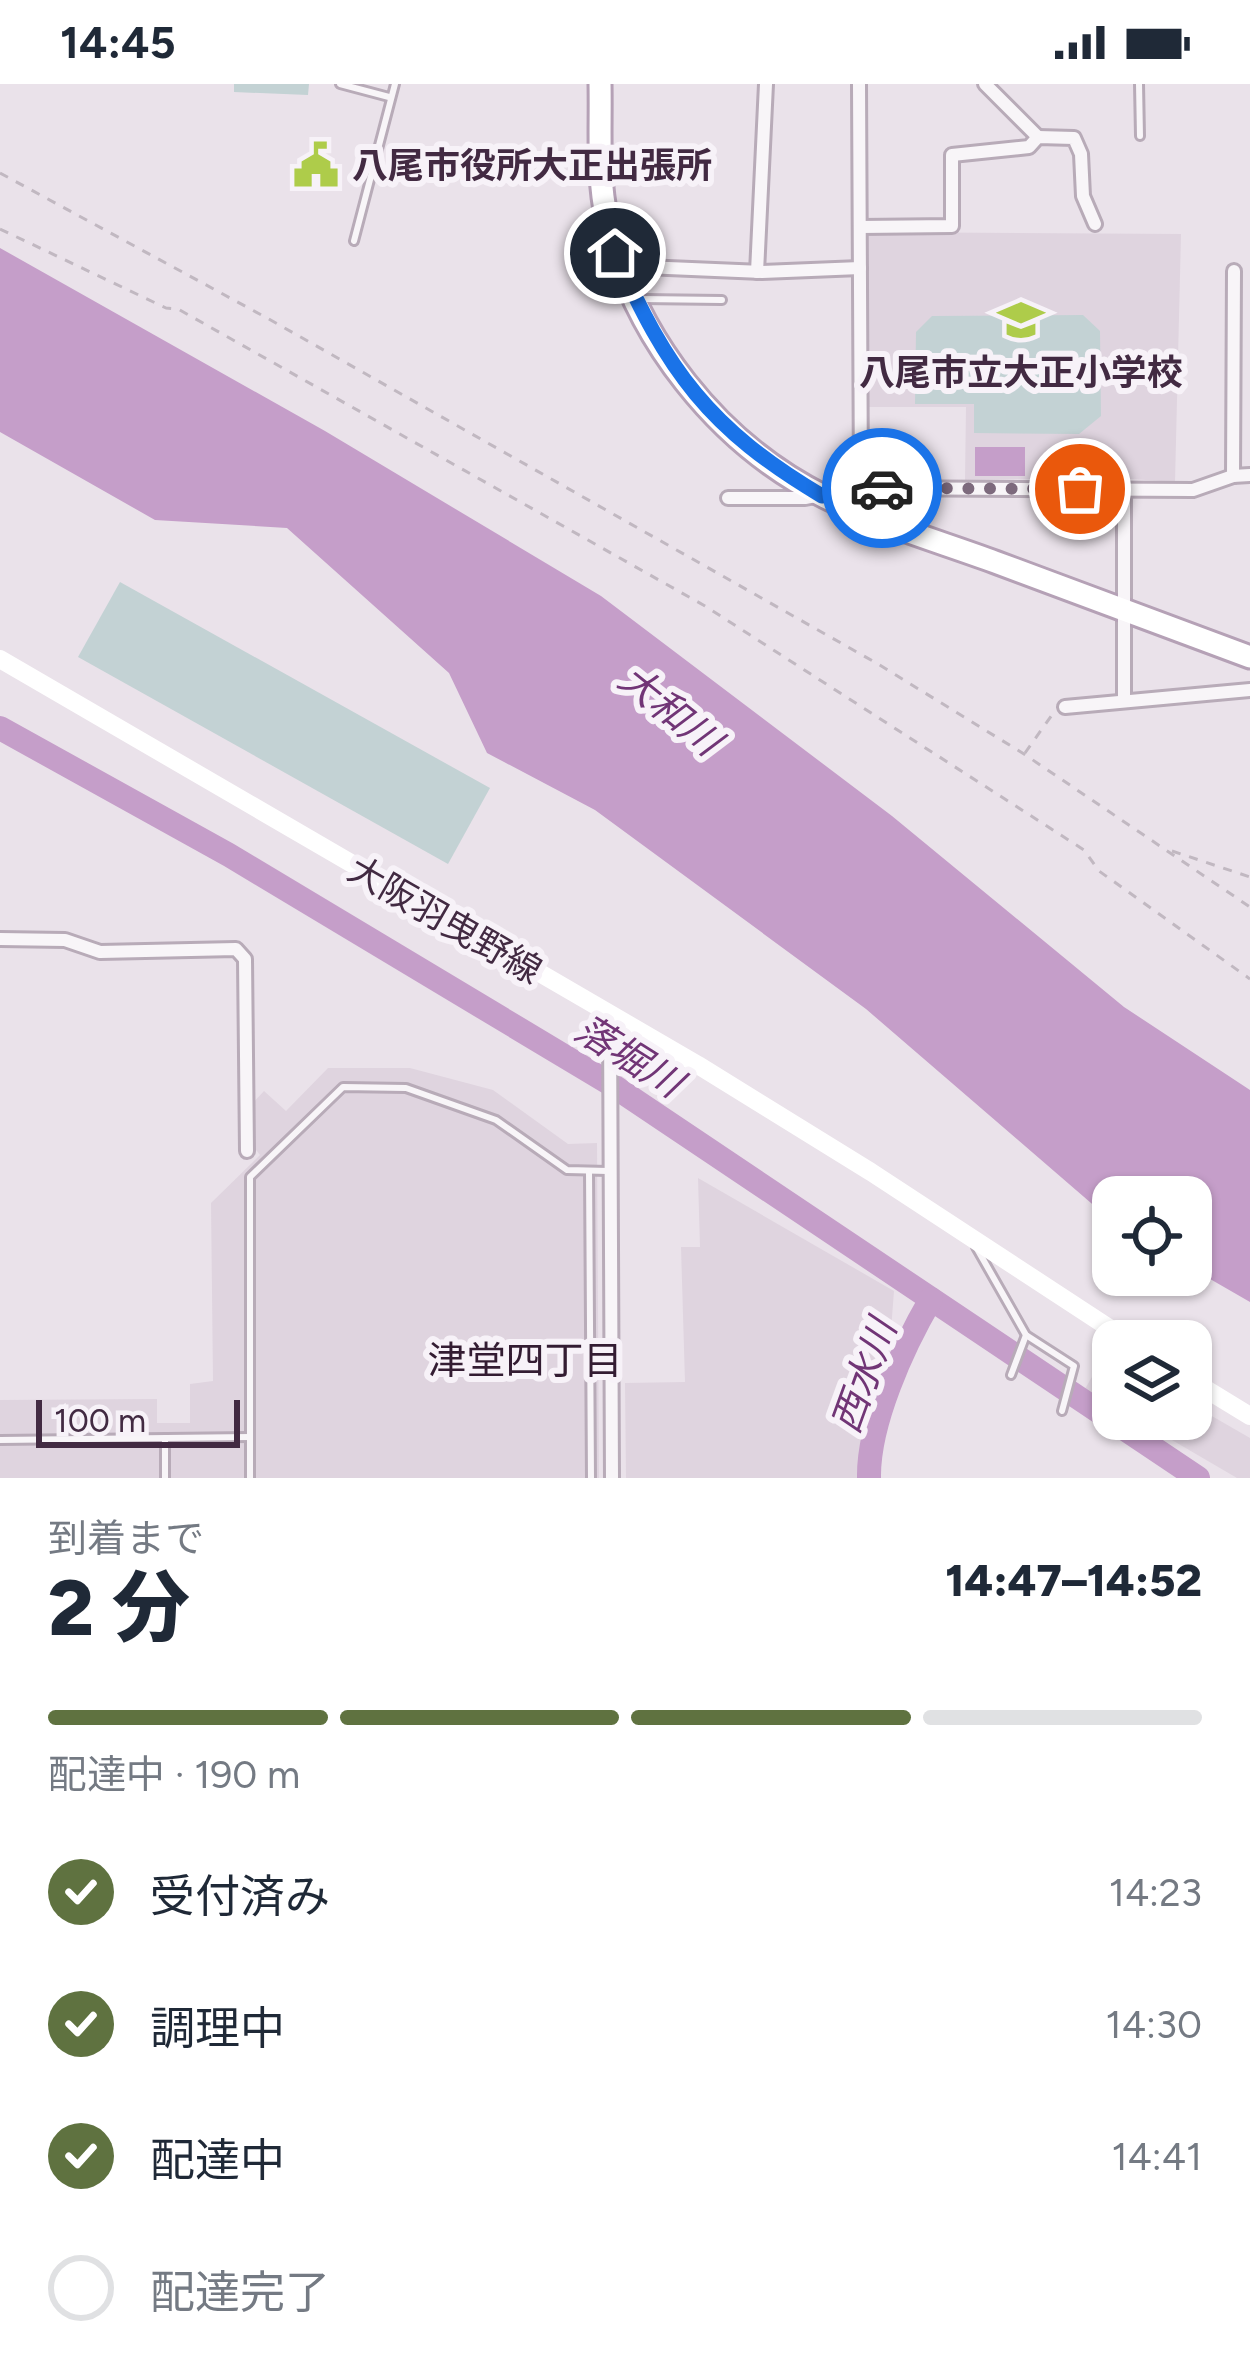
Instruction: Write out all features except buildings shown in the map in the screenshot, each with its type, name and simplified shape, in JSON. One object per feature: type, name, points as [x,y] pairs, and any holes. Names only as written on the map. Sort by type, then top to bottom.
[{"type":"main road","points":[[599,84],[605,215],[621,266],[684,380],[724,426],[764,461],[822,496],[1250,657]]},
{"type":"main road","name":"大阪羽曳野線","points":[[0,659],[766,1107],[1097,1320]]},
{"type":"main road","points":[[1212,1393],[1250,1416]]},
{"type":"street","points":[[758,272],[766,84]]},
{"type":"street","points":[[859,84],[861,488]]},
{"type":"street","points":[[985,84],[1038,137],[1074,138],[1082,154],[1084,196],[1095,224]]},
{"type":"street","points":[[861,226],[952,226],[952,155],[1029,147],[1038,137]]},
{"type":"street","points":[[621,266],[758,272],[860,268]]},
{"type":"street","points":[[1233,476],[1234,271]]},
{"type":"street","points":[[728,498],[822,496],[861,488],[1193,490],[1233,476],[1250,476]]},
{"type":"street","points":[[1124,489],[1124,700]]},
{"type":"street","points":[[1065,707],[1250,690]]},
{"type":"street","points":[[0,939],[65,940],[100,952],[236,950],[245,959],[247,1151]]},
{"type":"street","points":[[610,1017],[613,1478]]},
{"type":"lane","points":[[340,84],[391,97]]},
{"type":"lane","points":[[354,241],[395,84]]},
{"type":"lane","points":[[1139,84],[1140,136]]},
{"type":"lane","points":[[635,298],[722,301]]},
{"type":"lane","points":[[250,1478],[250,1178],[343,1087],[406,1088],[496,1120],[567,1170],[610,1171]]},
{"type":"lane","points":[[589,1171],[591,1478]]},
{"type":"lane","points":[[972,1239],[1026,1335],[1074,1366],[1061,1411]]},
{"type":"lane","points":[[1010,1375],[1026,1335]]},
{"type":"lane","points":[[0,1440],[250,1437]]},
{"type":"lane","points":[[165,1438],[165,1478]]},
{"type":"path","points":[[0,172],[769,602],[1024,754],[1250,907]]},
{"type":"path","points":[[0,229],[166,308],[178,309],[705,606],[1084,850],[1100,871],[1250,980]]},
{"type":"path","points":[[1024,754],[1051,715],[1065,707]]},
{"type":"path","points":[[1164,848],[1250,878]]},
{"type":"shaded area","points":[[234,84],[309,84],[308,95],[234,92]]},
{"type":"shaded area","name":"八尾市立大正小学校","points":[[865,232],[1181,234],[1175,482],[965,480],[966,407],[861,407]]},
{"type":"shaded area","points":[[1083,315],[1100,331],[1101,416],[1079,434],[974,433],[974,404],[915,404],[916,332],[932,316]]},
{"type":"shaded area","points":[[120,582],[490,788],[448,864],[78,657]]},
{"type":"shaded area","points":[[328,1068],[410,1068],[493,1090],[568,1144],[597,1143],[599,1478],[0,1478],[0,1400],[157,1399],[157,1423],[190,1423],[190,1384],[213,1381],[211,1203],[260,1155],[253,1146],[252,1104],[264,1091],[286,1111]]},
{"type":"shaded area","points":[[698,1178],[894,1291],[888,1369],[866,1478],[626,1478],[625,1383],[685,1382],[681,1247],[700,1247]]},
{"type":"shaded area","points":[[1212,1416],[1250,1438],[1250,1478],[1237,1478],[1172,1440],[1212,1440]]},
{"type":"water","name":"大和川","points":[[0,248],[325,431],[601,596],[892,816],[1124,1007],[1250,1090],[1250,1302],[1212,1280],[1212,1176],[1092,1176],[1092,1204],[866,1009],[595,810],[487,753],[449,673],[287,528],[155,520],[0,432]]},
{"type":"water","points":[[975,447],[1025,447],[1025,476],[975,476]]},
{"type":"waterway","name":"落堀川","points":[[0,728],[229,855],[609,1083],[1198,1478]]},
{"type":"waterway","name":"西水川","points":[[869,1478],[881,1410],[909,1339],[931,1299]]},
{"type":"way so far","points":[[882,488],[1080,489]]},
{"type":"place","name":"八尾市役所大正出張所","points":[[316,165]]},
{"type":"place","name":"八尾市立大正小学校","points":[[1021,320]]},
{"type":"district","name":"津堂四丁目","points":[[525,1360]]},
{"type":"route","points":[[615,253],[656,338],[724,426],[764,461],[822,496],[845,489],[882,488]]}]
